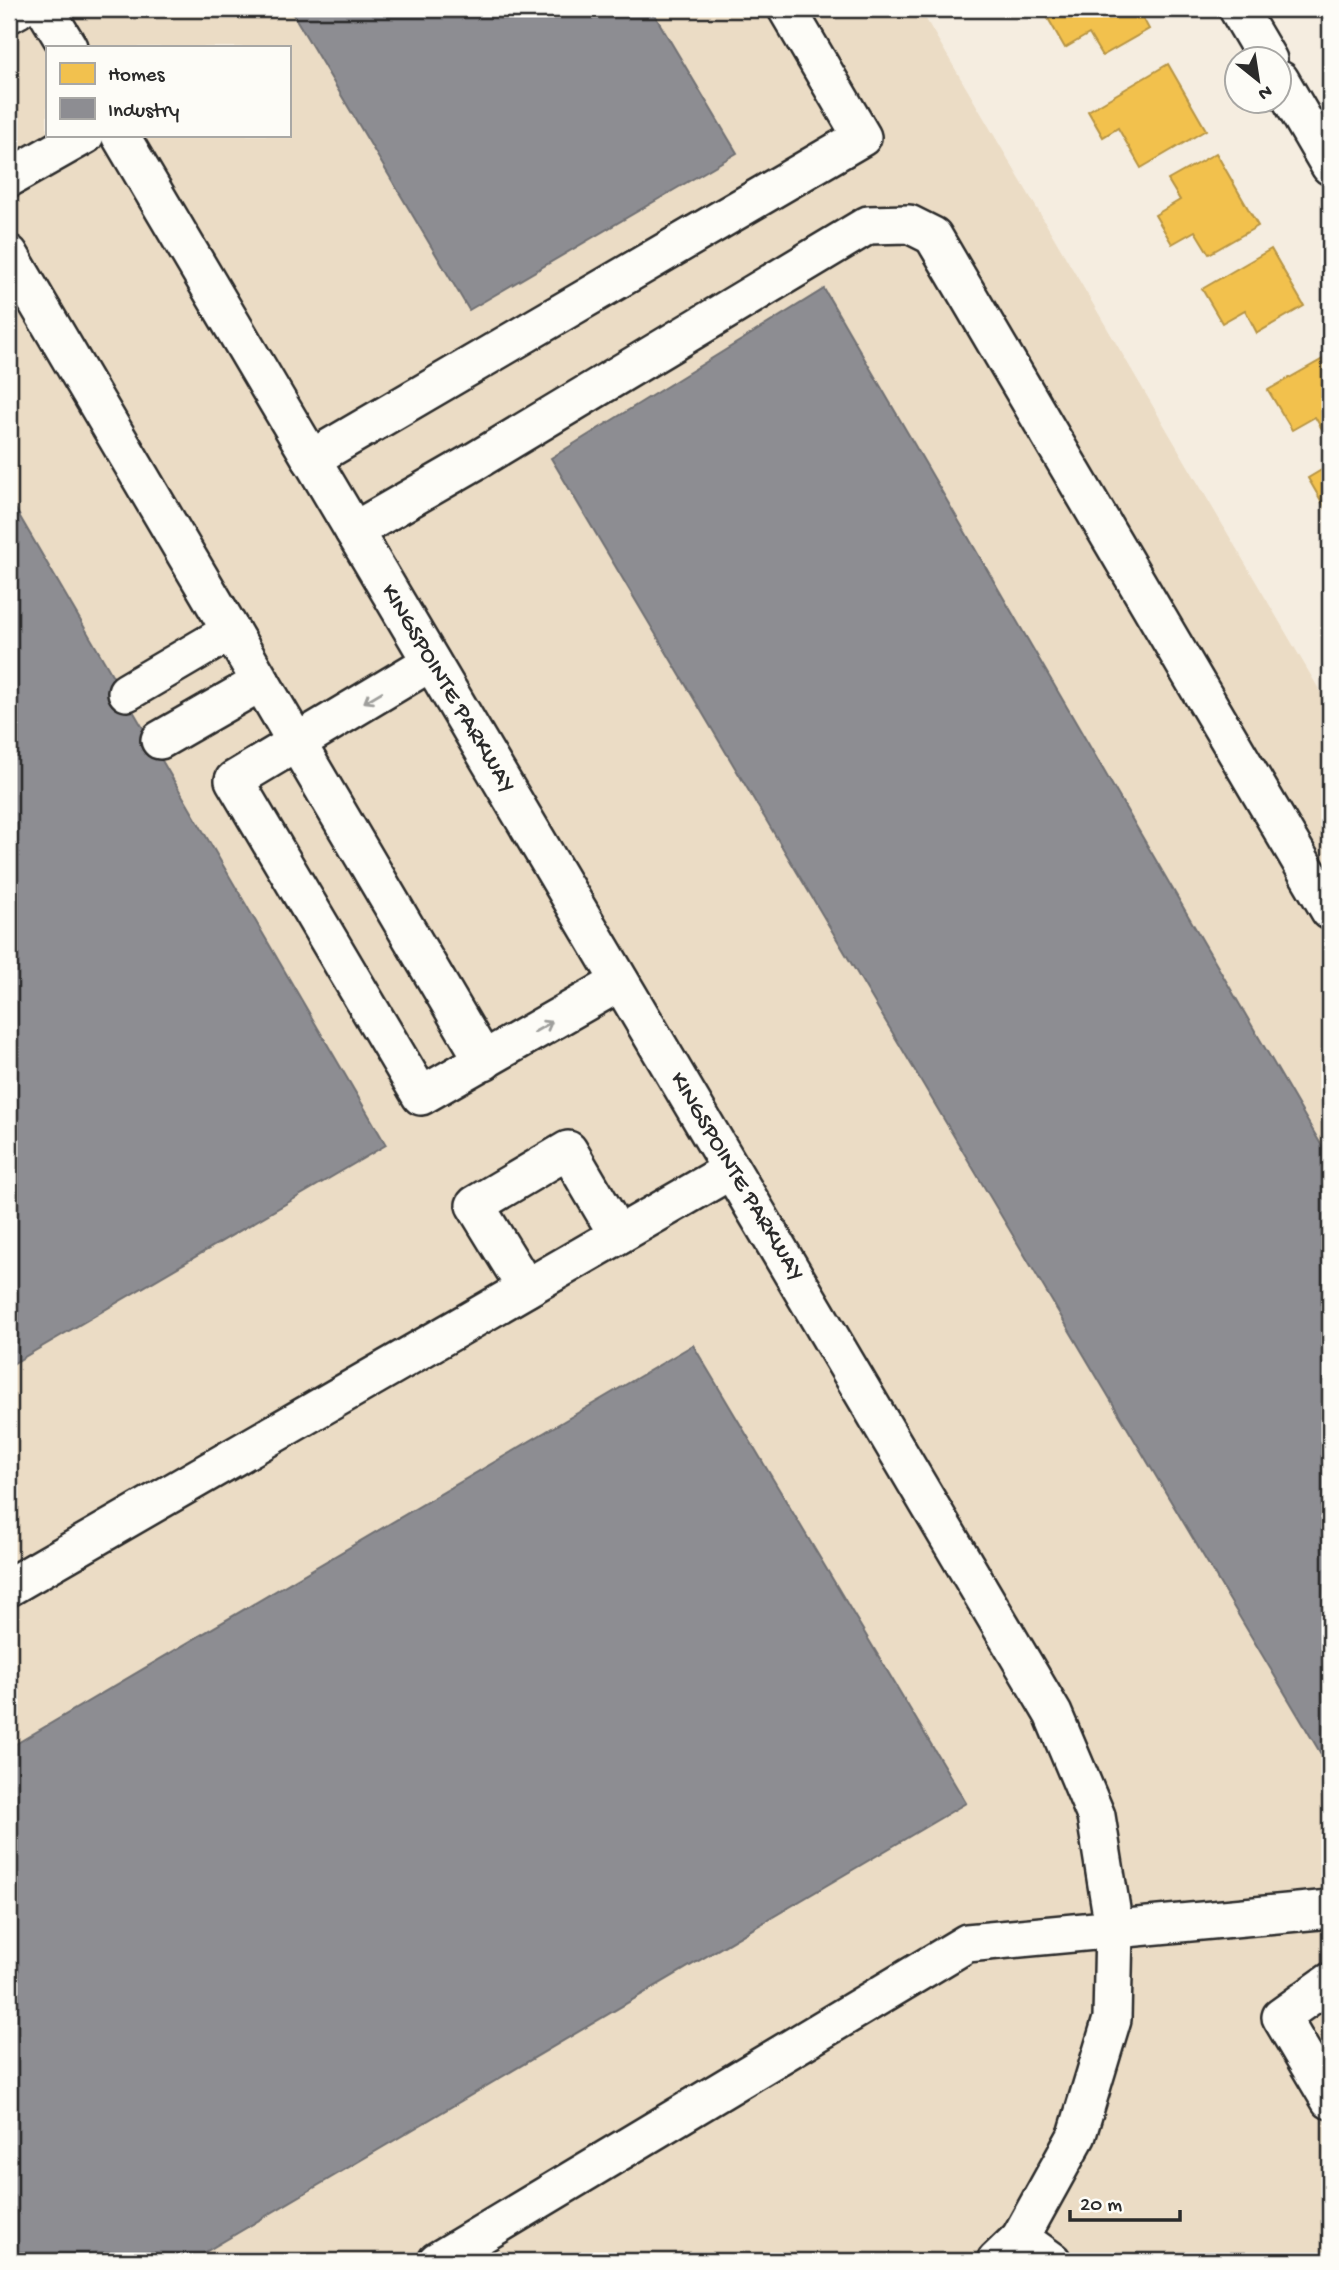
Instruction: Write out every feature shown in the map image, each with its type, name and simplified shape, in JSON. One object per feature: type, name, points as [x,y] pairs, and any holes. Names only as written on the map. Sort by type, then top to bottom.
[{"type":"street","points":[[9,14],[18,9]]},
{"type":"street","points":[[45,9],[67,46]]},
{"type":"street","points":[[311,459],[862,137],[787,9]]},
{"type":"street","points":[[1238,9],[1260,46]]},
{"type":"street","points":[[1294,105],[1330,166]]},
{"type":"street","points":[[9,178],[83,136]]},
{"type":"street","name":"KINGSPOINTE PARKWAY","points":[[121,136],[1053,1714],[1096,1816],[1114,1928],[1112,2019],[1077,2135],[1008,2249]]},
{"type":"street","points":[[354,531],[868,225],[909,223],[933,236],[1330,911]]},
{"type":"street","points":[[9,254],[484,1061]]},
{"type":"street","points":[[127,692],[230,631]]},
{"type":"street","points":[[431,662],[234,780],[240,792],[421,1096],[620,982]]},
{"type":"street","points":[[160,740],[261,682]]},
{"type":"street","points":[[526,1288],[475,1205],[568,1150],[618,1235]]},
{"type":"street","points":[[9,1587],[731,1170]]},
{"type":"street","points":[[437,2261],[967,1943],[1114,1928],[1327,1916]]},
{"type":"street","points":[[1330,1982],[1281,2017],[1330,2100]]},
{"type":"street","points":[[1008,2249],[1052,2261]]},
{"type":"shaded area","points":[[9,9],[920,9],[1330,708],[1330,2261],[9,2261]]},
{"type":"building: Homes","points":[[1052,9],[1138,9],[1149,29],[1102,56],[1089,34],[1065,48],[1045,13]]},
{"type":"building: Homes","points":[[1168,64],[1206,130],[1141,168],[1118,128],[1103,137],[1088,111]]},
{"type":"building: Homes","points":[[1216,153],[1258,226],[1209,254],[1195,231],[1172,244],[1155,215],[1180,200],[1168,180]]},
{"type":"building: Homes","points":[[1271,249],[1304,306],[1257,333],[1245,310],[1222,323],[1202,289]]},
{"type":"building: Homes","points":[[1330,355],[1330,431],[1325,434],[1315,417],[1292,430],[1268,390]]},
{"type":"building: Homes","points":[[1330,465],[1330,516],[1308,478]]},
{"type":"building: Industry","points":[[290,9],[651,9],[737,153],[469,310]]},
{"type":"building: Industry","points":[[824,289],[1330,1160],[1330,1769],[551,458]]},
{"type":"building: Industry","points":[[9,498],[386,1145],[9,1366]]},
{"type":"building: Industry","points":[[693,1345],[966,1803],[190,2261],[15,2261],[9,2251],[9,1748]]}]
